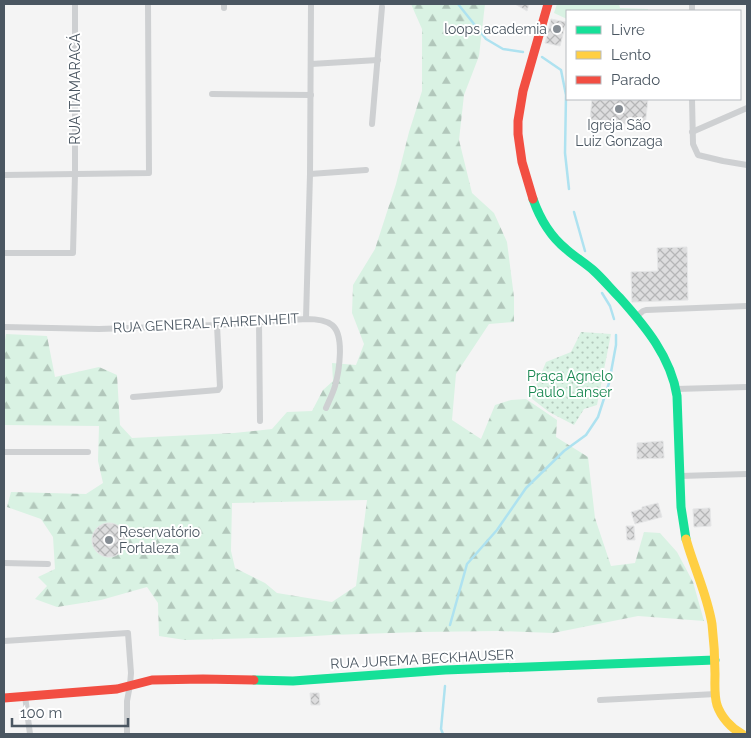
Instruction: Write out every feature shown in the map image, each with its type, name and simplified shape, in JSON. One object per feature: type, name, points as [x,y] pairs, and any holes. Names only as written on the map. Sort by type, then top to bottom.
[{"type":"main road","points":[[548,4],[522,96],[518,121],[519,142],[529,190],[547,230],[558,242],[601,278],[637,316],[668,365],[676,389],[678,406],[682,520],[686,542],[705,594],[712,621],[717,704],[720,712],[728,722],[742,734]]},
{"type":"main road","name":"RUA JUREMA BECKHAUSER","points":[[4,698],[117,689],[152,680],[293,681],[445,670],[715,660]]},
{"type":"street","name":"RUA ITAMARACÁ","points":[[4,253],[73,253],[75,4]]},
{"type":"street","points":[[4,174],[149,173],[148,4]]},
{"type":"street","name":"RUA GENERAL FAHRENHEIT","points":[[4,326],[99,329],[217,325],[306,319],[310,174],[311,4]]},
{"type":"street","points":[[372,124],[382,7]]},
{"type":"street","points":[[311,64],[378,60]]},
{"type":"street","points":[[212,94],[311,95]]},
{"type":"street","points":[[692,100],[693,144],[698,155],[747,164]]},
{"type":"street","points":[[692,132],[747,108]]},
{"type":"street","points":[[310,174],[366,170]]},
{"type":"street","points":[[637,316],[646,310],[747,306]]},
{"type":"street","points":[[306,319],[313,319],[332,325],[339,338],[340,356],[338,371],[335,387],[326,408]]},
{"type":"street","points":[[259,322],[260,421]]},
{"type":"street","points":[[133,397],[218,390],[220,387],[217,325]]},
{"type":"street","points":[[676,389],[747,387]]},
{"type":"street","points":[[4,452],[88,452]]},
{"type":"street","points":[[680,476],[747,474]]},
{"type":"street","points":[[4,563],[48,564]]},
{"type":"street","points":[[4,641],[128,633],[131,673],[127,734]]},
{"type":"street","points":[[600,700],[716,694]]},
{"type":"street","points":[[25,696],[30,734]]},
{"type":"green space","points":[[411,4],[485,4],[479,56],[464,95],[459,140],[472,193],[494,213],[507,242],[514,297],[514,322],[489,324],[456,374],[452,420],[481,439],[495,405],[511,400],[526,399],[557,420],[556,437],[588,457],[595,518],[611,566],[635,563],[644,532],[660,533],[677,552],[693,582],[704,621],[638,616],[553,633],[498,631],[420,632],[185,640],[159,636],[158,603],[147,587],[101,600],[57,607],[35,599],[47,586],[38,577],[55,569],[53,537],[41,519],[7,507],[11,492],[86,494],[103,483],[98,461],[99,426],[4,425],[4,346],[6,334],[47,336],[55,377],[99,367],[117,375],[120,425],[132,438],[234,433],[272,429],[287,412],[312,411],[323,390],[333,381],[332,363],[356,365],[364,344],[352,313],[353,285],[375,249],[396,184],[422,91],[422,29]],"holes":[[[367,500],[356,586],[332,602],[277,593],[265,583],[235,568],[231,551],[232,503]]]},
{"type":"green space","points":[[557,4],[619,4],[620,8],[648,9],[566,10],[566,19],[554,13]]},
{"type":"green space","name":"Praça Agnelo Paulo Lanser","points":[[581,332],[611,334],[597,405],[584,409],[574,425],[549,412],[531,398],[546,362],[571,352]]},
{"type":"building","points":[[515,4],[529,4],[527,11]]},
{"type":"building","points":[[551,19],[566,22],[560,46],[545,43]]},
{"type":"building","name":"Igreja São Luiz Gonzaga","points":[[592,100],[648,100],[645,126],[590,120]]},
{"type":"building","points":[[687,247],[688,300],[632,302],[631,272],[658,271],[657,248]]},
{"type":"building","points":[[663,441],[664,458],[637,459],[637,443]]},
{"type":"building","points":[[658,503],[662,517],[635,524],[631,512]]},
{"type":"building","points":[[710,508],[711,526],[694,527],[693,509]]},
{"type":"building","name":"Reservatório Fortaleza","points":[[109,523],[116,524],[121,528],[125,533],[125,547],[121,552],[116,556],[109,557],[102,556],[97,552],[93,547],[92,540],[93,533],[97,528],[102,524]]},
{"type":"building","points":[[626,526],[634,526],[635,540],[627,540]]},
{"type":"building","points":[[310,693],[319,693],[320,705],[311,705]]},
{"type":"waterway","points":[[458,4],[486,39],[503,49],[523,52]]},
{"type":"waterway","points":[[542,57],[561,70],[566,95],[565,153],[569,189]]},
{"type":"waterway","points":[[574,212],[585,251]]},
{"type":"waterway","points":[[602,293],[610,306],[614,319]]},
{"type":"waterway","points":[[450,625],[467,564],[497,530],[526,488],[564,451],[586,435],[598,417],[609,383],[616,335]]},
{"type":"waterway","points":[[443,734],[441,729],[445,686]]},
{"type":"traffic: fast","points":[[533,199],[550,233],[560,244],[597,273],[629,309],[656,343],[669,368],[677,396],[681,507],[686,539]]},
{"type":"traffic: fast","points":[[254,680],[293,681],[445,670],[715,660]]},
{"type":"traffic: slow","points":[[686,539],[707,602],[712,624],[717,705],[727,722],[742,734]]},
{"type":"traffic: jam","points":[[533,199],[522,162],[518,121],[523,91],[548,4]]},
{"type":"traffic: jam","points":[[4,698],[117,689],[152,680],[254,680]]},
{"type":"place","name":"loops academia","points":[[557,29]]},
{"type":"place","name":"Igreja São Luiz Gonzaga","points":[[619,109]]},
{"type":"place","name":"Reservatório Fortaleza","points":[[109,540]]}]
